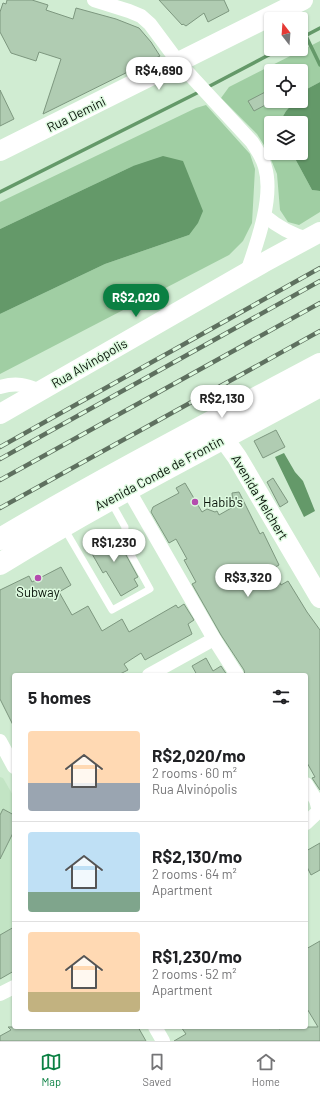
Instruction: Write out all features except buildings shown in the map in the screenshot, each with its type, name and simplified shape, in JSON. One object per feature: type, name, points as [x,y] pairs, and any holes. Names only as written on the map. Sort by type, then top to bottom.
[{"type":"highway","name":"Avenida Conde de Frontin","points":[[0,540],[68,499],[203,425],[320,364]]},
{"type":"highway","name":"Avenida Conde de Frontin","points":[[0,564],[118,494],[224,439],[320,386]]},
{"type":"street","points":[[94,0],[110,4],[141,16],[150,24],[179,63],[252,142],[265,166],[268,179],[265,216],[247,272]]},
{"type":"street","name":"Rua Demini","points":[[0,152],[303,0]]},
{"type":"street","points":[[265,216],[288,233],[314,235]]},
{"type":"street","name":"Rua Alvinópolis","points":[[0,387],[6,385],[23,384],[41,391],[314,235]]},
{"type":"street","points":[[0,414],[41,391]]},
{"type":"street","name":"Avenida Melchert","points":[[203,425],[224,439],[320,598]]},
{"type":"street","points":[[118,494],[236,673]]},
{"type":"street","points":[[153,673],[214,639]]},
{"type":"street","points":[[5,750],[12,763]]},
{"type":"street","points":[[308,787],[316,800],[319,811],[308,821]]},
{"type":"street","points":[[0,994],[12,988]]},
{"type":"street","points":[[156,1029],[163,1041]]},
{"type":"lane","points":[[63,526],[112,610],[150,589],[124,542],[125,527],[118,494]]},
{"type":"shaded area","points":[[320,41],[320,82],[308,88],[308,64],[274,64],[290,56],[308,56],[308,47]]},
{"type":"shaded area","points":[[264,69],[264,108],[289,108],[283,116],[264,116],[264,145],[257,134],[221,98],[229,87]]},
{"type":"shaded area","points":[[320,82],[320,191],[312,190],[296,160],[308,160],[308,116],[283,116],[289,108],[308,108],[308,88]]},
{"type":"shaded area","points":[[206,105],[250,154],[255,169],[252,223],[243,241],[229,255],[0,374],[0,314],[105,264],[189,235],[133,166],[0,229],[0,202],[196,108]]},
{"type":"shaded area","points":[[163,156],[183,161],[203,211],[198,223],[189,235],[105,264],[0,314],[0,229],[133,166]]},
{"type":"shaded area","points":[[271,160],[296,160],[312,190],[320,191],[320,212],[299,225],[288,222],[280,210],[277,174]]},
{"type":"shaded area","points":[[284,453],[295,472],[303,481],[315,511],[304,517],[275,457]]},
{"type":"shaded area","points":[[0,777],[3,778],[12,794],[12,928],[0,935]]},
{"type":"waterway","points":[[308,34],[320,28]]},
{"type":"waterway","points":[[308,40],[320,65]]},
{"type":"waterway","points":[[206,88],[267,56]]},
{"type":"waterway","points":[[0,192],[201,91]]},
{"type":"railway","points":[[0,447],[320,268]]},
{"type":"railway","points":[[0,459],[320,281]]},
{"type":"railway","points":[[0,480],[320,303]]},
{"type":"railway","points":[[0,508],[320,331]]},
{"type":"place","name":"Habib's","points":[[195,502]]},
{"type":"place","name":"Subway","points":[[38,578]]}]
